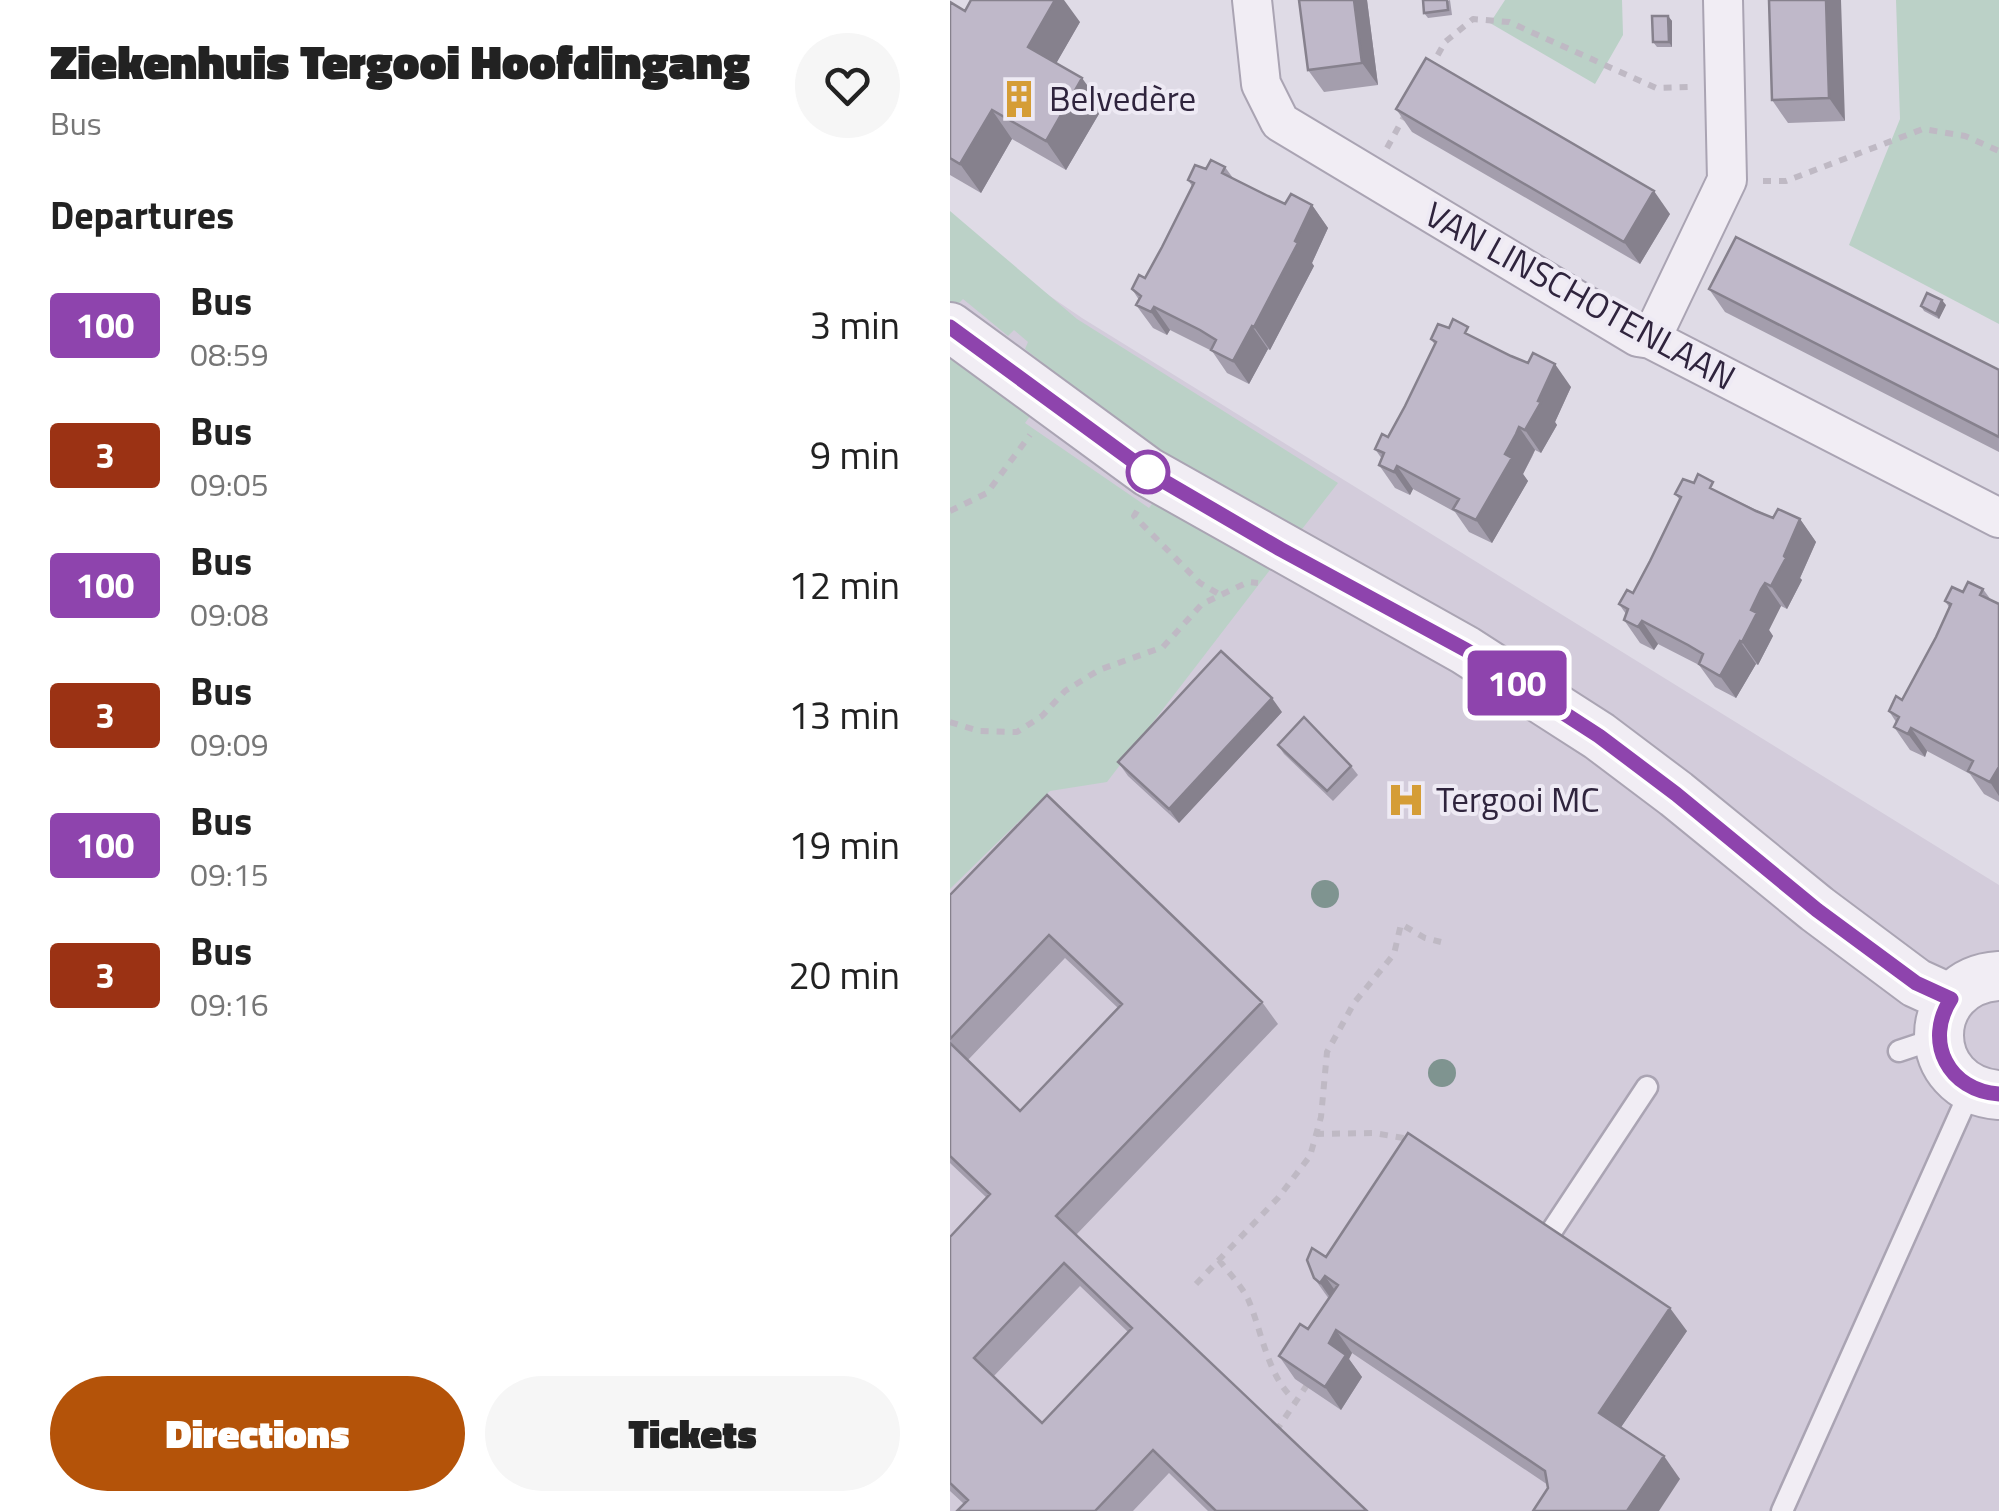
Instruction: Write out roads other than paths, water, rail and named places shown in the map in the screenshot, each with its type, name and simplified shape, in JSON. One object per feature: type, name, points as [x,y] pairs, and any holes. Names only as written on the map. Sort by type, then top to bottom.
[{"type":"street","name":"VAN LINSCHOTENLAAN","points":[[1252,0],[1261,84],[1280,122],[1638,337],[1651,339],[1999,518]]},
{"type":"street","points":[[1651,339],[1727,180],[1723,0]]},
{"type":"street","points":[[950,326],[1148,472],[1466,650],[1599,736],[1916,983],[1929,1029],[1945,1062],[1961,1082],[1985,1092]]},
{"type":"street","points":[[1929,1029],[1971,982],[1999,976]]},
{"type":"lane","points":[[1547,1238],[1646,1087]]},
{"type":"lane","points":[[1782,1511],[1985,1092]]},
{"type":"place","name":"Belvedère","points":[[1019,99]]},
{"type":"place","name":"Tergooi MC","points":[[1406,800]]}]
